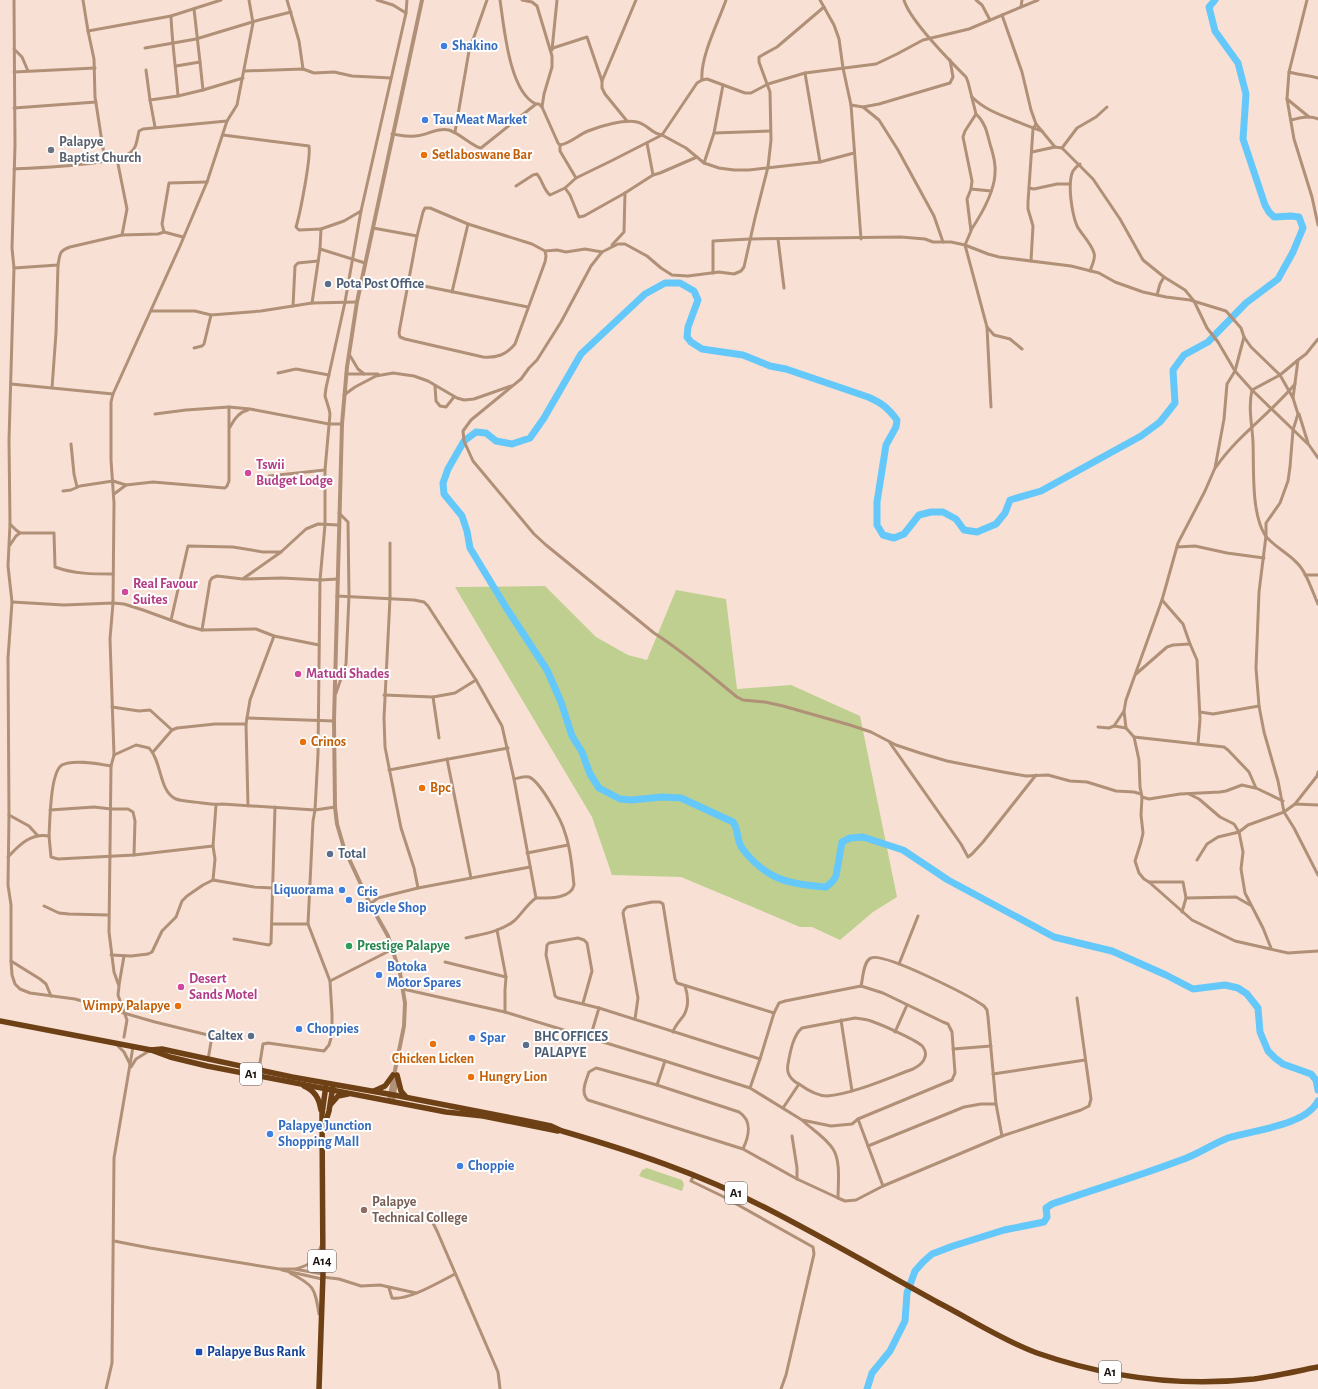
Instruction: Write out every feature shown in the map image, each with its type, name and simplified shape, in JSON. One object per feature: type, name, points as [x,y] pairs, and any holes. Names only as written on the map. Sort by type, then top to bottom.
[{"type":"highway","name":"A1","points":[[0,1021],[116,1044],[151,1050],[166,1050],[208,1059],[297,1083],[326,1085]]},
{"type":"highway","name":"A1","points":[[151,1050],[170,1057],[207,1066],[258,1072],[326,1085],[353,1093],[406,1097],[551,1126],[562,1131]]},
{"type":"highway","points":[[374,1091],[385,1086],[395,1075]]},
{"type":"highway","points":[[395,1075],[400,1091],[406,1097]]},
{"type":"highway","points":[[297,1083],[310,1089],[316,1095],[322,1114]]},
{"type":"highway","name":"A14","points":[[318,1389],[322,1277],[322,1114],[326,1085]]},
{"type":"highway","name":"A1","points":[[333,1087],[374,1091],[446,1112],[483,1116],[562,1131],[632,1152],[694,1175],[762,1206],[899,1280],[981,1327],[1014,1343],[1051,1357],[1098,1370],[1176,1382],[1254,1379],[1318,1367]]},
{"type":"highway","name":"A14","points":[[323,1132],[330,1107],[333,1087]]},
{"type":"highway","points":[[330,1107],[338,1096],[353,1093]]},
{"type":"street","points":[[14,0],[15,145],[12,248],[14,268],[9,440],[10,524],[8,566],[12,602],[8,658],[8,885],[11,905],[11,961],[14,980],[15,984],[20,989],[30,993],[75,999],[124,1014],[212,1036],[207,1066]]},
{"type":"street","points":[[83,0],[94,68],[96,102],[105,161]]},
{"type":"street","points":[[88,31],[171,16],[221,0]]},
{"type":"street","points":[[119,986],[114,972],[111,955],[108,915],[111,766],[114,755],[110,639],[113,603],[114,494],[111,410],[113,394],[207,182],[227,120],[237,105],[245,71],[253,22],[249,0]]},
{"type":"street","points":[[287,0],[299,41],[303,69]]},
{"type":"street","points":[[377,0],[393,5],[406,13]]},
{"type":"street","points":[[391,0],[393,5]]},
{"type":"street","points":[[258,1072],[262,1047],[265,1043],[324,1051],[328,1048],[332,1035],[330,981],[308,924],[313,821],[316,810],[320,580],[325,525],[325,470],[330,409],[325,392],[345,302],[361,211],[406,13],[407,0]]},
{"type":"street","points":[[392,1097],[404,1026],[405,1004],[400,973],[388,936],[370,904],[344,848],[334,807],[334,721],[339,513],[344,395],[357,302],[422,0]]},
{"type":"street","points":[[455,132],[469,51],[487,0]]},
{"type":"street","points":[[500,0],[509,57],[518,82],[529,101],[539,104],[542,107],[560,145],[560,151],[576,178]]},
{"type":"street","points":[[522,0],[532,2],[537,6],[552,56]]},
{"type":"street","points":[[542,107],[544,94],[552,67],[557,0]]},
{"type":"street","points":[[602,81],[636,0]]},
{"type":"street","points":[[702,80],[702,70],[710,42],[726,0]]},
{"type":"street","points":[[820,0],[839,39],[843,68],[851,105],[861,239]]},
{"type":"street","points":[[904,0],[906,6],[930,39],[966,77],[976,114],[986,127],[993,153],[995,172],[994,184],[983,210],[964,245],[987,326],[991,407]]},
{"type":"street","points":[[976,0],[982,6],[990,20]]},
{"type":"street","points":[[1021,7],[1022,0]]},
{"type":"street","points":[[516,186],[537,174],[545,191],[550,195],[566,188],[576,178],[662,135],[697,83],[702,80],[707,79],[745,93],[751,93],[768,84],[805,73],[876,64],[923,40],[969,29],[1038,0]]},
{"type":"street","points":[[1307,0],[1289,72],[1287,99],[1294,139],[1312,197],[1318,225]]},
{"type":"street","points":[[824,7],[777,47],[759,57],[768,84],[771,102],[768,167],[750,239],[746,262],[741,271],[734,274],[713,273],[688,276],[672,275],[647,256],[624,244],[618,244],[602,252],[591,266],[561,322],[537,360],[529,368],[521,380],[513,385],[467,425],[463,431],[463,438],[473,461],[534,534],[546,545],[654,633],[670,643],[707,671],[737,697],[743,700],[765,702],[802,710],[857,727],[890,742],[920,753],[1003,772],[1026,776],[1048,775],[1070,781],[1087,782],[1116,791],[1134,792],[1149,799],[1180,794],[1226,791],[1242,785],[1256,788],[1283,801]]},
{"type":"street","points":[[194,9],[196,39],[203,90]]},
{"type":"street","points":[[145,48],[196,39],[291,12]]},
{"type":"street","points":[[1002,15],[1022,72],[1036,124],[1055,147]]},
{"type":"street","points":[[171,16],[172,44],[176,66],[178,96]]},
{"type":"street","points":[[553,48],[587,36],[602,81],[602,88],[605,94],[627,121]]},
{"type":"street","points":[[14,48],[22,57],[28,71]]},
{"type":"street","points":[[851,105],[863,107],[879,104],[950,83],[952,77],[950,60]]},
{"type":"street","points":[[176,66],[200,62]]},
{"type":"street","points":[[14,72],[94,68]]},
{"type":"street","points":[[245,71],[303,69],[314,73],[334,72],[352,76],[391,78]]},
{"type":"street","points":[[146,70],[154,127]]},
{"type":"street","points":[[1289,72],[1301,75],[1306,74],[1318,78]]},
{"type":"street","points":[[805,73],[820,162]]},
{"type":"street","points":[[150,100],[178,96],[243,78]]},
{"type":"street","points":[[704,163],[714,133],[723,85]]},
{"type":"street","points":[[971,96],[978,104],[987,109],[1043,131]]},
{"type":"street","points":[[1287,99],[1308,117]]},
{"type":"street","points":[[14,108],[96,102]]},
{"type":"street","points":[[392,134],[415,136],[440,129],[448,130],[455,132],[476,147],[481,148],[536,104]]},
{"type":"street","points":[[863,107],[878,120],[898,150],[934,216],[943,242]]},
{"type":"street","points":[[1062,148],[1077,128],[1096,117],[1107,107]]},
{"type":"street","points":[[971,231],[967,199],[972,189],[972,181],[963,137],[965,131],[976,114]]},
{"type":"street","points":[[1291,120],[1308,117],[1318,119]]},
{"type":"street","points":[[14,169],[54,167],[117,159],[130,154],[136,147],[139,131],[154,127],[227,120]]},
{"type":"street","points":[[560,145],[569,142],[588,131],[627,121],[638,122],[646,126],[657,135],[662,135],[686,148],[704,163],[719,168],[734,170],[820,162],[854,153]]},
{"type":"street","points":[[1031,261],[1033,226],[1028,209],[1033,128],[1036,124]]},
{"type":"street","points":[[714,133],[770,131]]},
{"type":"street","points":[[223,135],[309,146],[305,181],[296,227],[299,230],[321,229],[344,221],[361,211]]},
{"type":"street","points":[[647,143],[653,175]]},
{"type":"street","points":[[1032,152],[1055,147],[1062,148],[1080,164],[1103,192],[1143,260],[1164,277],[1185,290],[1194,301],[1207,328],[1235,371],[1252,390],[1309,445],[1318,458]]},
{"type":"street","points":[[566,188],[579,217],[584,216],[653,175],[697,157]]},
{"type":"street","points":[[117,159],[127,209],[122,235]]},
{"type":"street","points":[[1080,164],[1073,172],[1070,184],[1076,224],[1092,247],[1094,254],[1090,271]]},
{"type":"street","points":[[164,232],[162,224],[168,183],[207,182]]},
{"type":"street","points":[[1029,188],[1034,189],[1057,184],[1070,184]]},
{"type":"street","points":[[972,189],[991,191]]},
{"type":"street","points":[[611,247],[624,232],[625,193]]},
{"type":"street","points":[[545,251],[545,262],[515,344],[504,354],[496,357],[484,357],[400,337],[400,326],[417,236],[425,208],[430,208],[468,224],[532,244],[545,251],[557,250],[566,252],[585,249],[602,252]]},
{"type":"street","points":[[452,292],[468,224]]},
{"type":"street","points":[[373,228],[417,236]]},
{"type":"street","points":[[312,303],[320,249],[321,229]]},
{"type":"street","points":[[52,388],[56,334],[58,265],[62,250],[122,235],[158,234],[164,232],[183,237]]},
{"type":"street","points":[[713,273],[712,241],[901,237],[925,239],[933,242],[951,242],[988,254],[1071,266],[1106,276],[1115,282],[1157,295],[1194,301],[1226,311],[1238,324],[1251,348],[1280,375],[1294,398],[1309,445]]},
{"type":"street","points":[[778,239],[784,288]]},
{"type":"street","points":[[320,249],[353,258],[365,263]]},
{"type":"street","points":[[293,306],[295,266],[298,263],[318,261]]},
{"type":"street","points":[[14,268],[58,265]]},
{"type":"street","points":[[1157,295],[1164,277]]},
{"type":"street","points":[[408,283],[528,307]]},
{"type":"street","points":[[151,311],[195,311],[211,315],[260,311],[312,303],[357,302]]},
{"type":"street","points":[[194,348],[204,344],[211,315]]},
{"type":"street","points":[[987,326],[994,335],[1010,339],[1022,349]]},
{"type":"street","points":[[1244,337],[1235,371],[1227,384],[1224,419],[1215,468],[1205,492],[1177,547],[1162,600],[1126,700],[1124,711],[1126,728],[1134,737],[1139,760],[1140,787],[1142,795],[1141,815],[1143,833],[1135,862],[1139,873],[1144,879],[1192,920],[1236,940],[1252,945],[1288,953],[1318,951]]},
{"type":"street","points":[[1252,390],[1280,375],[1306,354],[1318,339]]},
{"type":"street","points":[[349,354],[358,369],[364,374]]},
{"type":"street","points":[[1294,398],[1298,360]]},
{"type":"street","points":[[278,372],[296,369],[328,375]]},
{"type":"street","points":[[346,374],[408,374],[421,378],[454,397],[464,400],[470,400],[513,385]]},
{"type":"street","points":[[344,395],[355,387],[380,374]]},
{"type":"street","points":[[1215,468],[1233,444],[1271,409],[1296,383]]},
{"type":"street","points":[[11,384],[113,394]]},
{"type":"street","points":[[435,386],[436,401],[440,406],[446,407],[454,397]]},
{"type":"street","points":[[1252,390],[1250,407],[1253,439],[1255,496],[1260,524],[1266,536],[1296,561],[1305,575],[1318,604]]},
{"type":"street","points":[[154,414],[229,407],[250,409],[329,424],[342,424]]},
{"type":"street","points":[[62,491],[104,481],[113,481],[126,485],[153,482],[224,488],[229,482],[229,407]]},
{"type":"street","points":[[229,428],[237,416],[250,409]]},
{"type":"street","points":[[1298,414],[1293,430],[1288,481],[1280,503],[1266,523],[1264,558],[1259,592],[1256,668],[1259,706],[1264,732],[1272,757],[1283,801],[1284,812],[1294,828],[1318,875]]},
{"type":"street","points":[[71,444],[77,487]]},
{"type":"street","points":[[269,476],[325,470]]},
{"type":"street","points":[[114,494],[126,485]]},
{"type":"street","points":[[335,694],[346,664],[349,596],[348,522],[339,513]]},
{"type":"street","points":[[10,524],[20,533],[54,534],[55,567],[67,571],[90,574],[113,574]]},
{"type":"street","points":[[243,579],[281,552],[306,528],[318,524],[339,525]]},
{"type":"street","points":[[9,545],[20,533]]},
{"type":"street","points":[[390,543],[390,598],[384,695],[384,729],[389,770],[401,828],[414,868],[418,888]]},
{"type":"street","points":[[171,620],[188,546],[233,547],[263,552],[281,552]]},
{"type":"street","points":[[1177,547],[1195,546],[1228,553],[1264,558]]},
{"type":"street","points":[[1305,575],[1318,575]]},
{"type":"street","points":[[202,630],[210,581],[212,578],[217,576],[243,579],[338,579]]},
{"type":"street","points":[[337,596],[419,600],[428,606],[476,680],[502,726],[508,748],[536,898]]},
{"type":"street","points":[[1162,600],[1183,624],[1197,660],[1200,712],[1198,744]]},
{"type":"street","points":[[12,602],[64,605],[113,603],[132,606],[202,630],[256,629],[274,636],[319,645]]},
{"type":"street","points":[[248,806],[246,724],[250,700],[274,636]]},
{"type":"street","points":[[1136,674],[1167,647],[1173,645],[1190,644]]},
{"type":"street","points":[[384,695],[433,698],[455,693],[476,680]]},
{"type":"street","points":[[433,698],[439,738]]},
{"type":"street","points":[[1200,712],[1213,714],[1259,706]]},
{"type":"street","points":[[112,707],[139,711],[150,710],[172,730]]},
{"type":"street","points":[[1114,726],[1124,711]]},
{"type":"street","points":[[247,718],[334,721]]},
{"type":"street","points":[[153,752],[172,730],[215,724],[246,724]]},
{"type":"street","points":[[1098,727],[1109,728],[1114,726],[1126,728]]},
{"type":"street","points":[[1134,737],[1224,747],[1249,772],[1256,788]]},
{"type":"street","points":[[890,742],[961,844],[968,857],[983,842],[1036,775]]},
{"type":"street","points":[[114,755],[136,745],[149,748],[157,759],[169,794],[178,800],[216,805],[222,804],[316,810],[334,807]]},
{"type":"street","points":[[389,770],[508,748]]},
{"type":"street","points":[[447,759],[471,878]]},
{"type":"street","points":[[111,766],[77,762],[63,764],[58,768],[50,810],[49,836],[51,857],[71,858],[134,855],[213,846]]},
{"type":"street","points":[[1197,860],[1207,844],[1213,839],[1239,832],[1248,825],[1284,812],[1295,804],[1318,774]]},
{"type":"street","points":[[466,938],[497,930],[514,921],[536,898],[564,896],[573,890],[574,884],[568,845],[566,834],[561,823],[541,788],[534,779],[526,777],[514,779]]},
{"type":"street","points":[[1189,794],[1199,799],[1220,816],[1234,824],[1239,832],[1243,852],[1241,869],[1245,893],[1271,948]]},
{"type":"street","points":[[1295,804],[1318,805]]},
{"type":"street","points":[[213,880],[215,859],[213,846],[216,805]]},
{"type":"street","points":[[50,810],[94,807],[128,810],[132,812],[134,815],[134,855]]},
{"type":"street","points":[[234,939],[269,945],[270,943],[272,924],[275,808]]},
{"type":"street","points":[[9,814],[30,826],[38,836]]},
{"type":"street","points":[[8,857],[20,843],[38,836],[49,836]]},
{"type":"street","points":[[527,853],[568,845]]},
{"type":"street","points":[[370,904],[378,898],[418,888],[530,867]]},
{"type":"street","points":[[111,955],[124,956],[148,954],[152,952],[162,931],[176,916],[182,901],[203,885],[213,880],[254,887],[273,888]]},
{"type":"street","points":[[1149,882],[1182,882],[1186,898],[1182,912]]},
{"type":"street","points":[[1186,898],[1236,897],[1251,905]]},
{"type":"street","points":[[636,1019],[638,998],[624,918],[624,910],[627,907],[652,902],[660,902],[663,904],[675,979],[677,982],[685,986],[774,1013]]},
{"type":"street","points":[[44,906],[64,914],[108,915]]},
{"type":"street","points":[[899,964],[918,916]]},
{"type":"street","points":[[272,924],[308,924]]},
{"type":"street","points":[[497,930],[506,977],[505,1012]]},
{"type":"street","points":[[583,1003],[592,971],[587,943],[578,938],[550,943],[547,945],[546,955],[555,996],[558,998],[600,1008],[760,1059]]},
{"type":"street","points":[[330,981],[393,949]]},
{"type":"street","points":[[124,956],[118,995],[127,1020],[124,1036]]},
{"type":"street","points":[[861,986],[866,962],[869,958],[879,957],[899,964],[951,987],[984,1006],[987,1010],[988,1017],[996,1104],[1002,1136]]},
{"type":"street","points":[[11,961],[46,984],[51,996]]},
{"type":"street","points":[[445,962],[506,977]]},
{"type":"street","points":[[673,1032],[675,1026],[684,1014],[687,1003],[688,994],[685,986]]},
{"type":"street","points":[[750,1088],[774,1013],[779,1003],[785,1001],[861,986],[883,993],[948,1024],[952,1032],[955,1073],[952,1080],[858,1119],[852,1124],[831,1126],[802,1120]]},
{"type":"street","points":[[403,990],[505,1012],[665,1060],[750,1088],[802,1120],[833,1148],[838,1163],[838,1198]]},
{"type":"street","points":[[743,1149],[747,1141],[749,1128],[745,1116],[739,1112],[657,1085],[596,1068],[589,1072],[584,1095],[592,1102],[743,1149],[797,1179],[838,1198],[845,1201],[856,1200],[882,1186],[1002,1136],[1089,1106],[1091,1099],[1077,998]]},
{"type":"street","points":[[895,1032],[907,1005]]},
{"type":"street","points":[[590,1038],[600,1008]]},
{"type":"street","points":[[855,1018],[864,1019],[895,1032],[920,1044],[925,1052],[925,1057],[920,1065],[912,1069],[852,1091],[827,1096],[821,1095],[799,1084],[790,1077],[787,1066],[798,1031],[802,1028],[841,1020],[855,1018]]},
{"type":"street","points":[[841,1020],[852,1091]]},
{"type":"street","points":[[116,1044],[124,1052],[131,1067]]},
{"type":"street","points":[[953,1049],[991,1046]]},
{"type":"street","points":[[106,1389],[112,1363],[114,1158],[134,1047]]},
{"type":"street","points":[[131,1067],[136,1059],[151,1050]]},
{"type":"street","points":[[657,1085],[665,1060]]},
{"type":"street","points":[[993,1074],[1085,1060]]},
{"type":"street","points":[[783,1108],[799,1084]]},
{"type":"street","points":[[868,1146],[964,1107],[981,1104],[996,1104]]},
{"type":"street","points":[[858,1119],[882,1186]]},
{"type":"street","points":[[792,1136],[797,1179]]},
{"type":"street","points":[[694,1175],[691,1181],[722,1196],[813,1247],[814,1254],[801,1312],[781,1389]]},
{"type":"street","points":[[429,1215],[498,1372],[500,1389]]},
{"type":"street","points":[[114,1241],[279,1269],[294,1269],[306,1266],[316,1259],[322,1241]]},
{"type":"street","points":[[279,1269],[306,1282],[315,1292],[320,1320]]},
{"type":"street","points":[[294,1269],[322,1277]]},
{"type":"street","points":[[290,1273],[339,1279],[361,1286],[380,1285],[416,1293]]},
{"type":"street","points":[[389,1288],[391,1296],[394,1299],[416,1293],[456,1274]]},
{"type":"green space","points":[[545,586],[596,637],[628,655],[647,660],[676,590],[726,599],[737,689],[791,685],[860,716],[897,897],[873,912],[840,940],[812,927],[800,927],[681,877],[612,875],[592,817],[455,587]]},
{"type":"green space","points":[[647,1168],[682,1180],[684,1184],[682,1191],[639,1176],[642,1170]]},
{"type":"waterway","points":[[1215,0],[1209,7],[1215,31],[1238,63],[1246,94],[1243,139],[1265,205],[1274,217],[1299,217],[1303,228],[1293,252],[1278,279],[1246,303],[1208,342],[1184,355],[1173,370],[1175,403],[1160,422],[1141,436],[1041,491],[1010,500],[1005,513],[996,524],[977,532],[964,530],[956,519],[943,512],[931,512],[919,515],[904,534],[894,538],[883,535],[877,525],[877,502],[886,445],[896,427],[897,420],[891,412],[877,401],[868,397],[786,369],[770,366],[743,355],[702,349],[691,342],[687,337],[688,327],[698,300],[694,291],[680,283],[665,283],[645,294],[581,354],[544,418],[530,438],[512,444],[496,441],[486,433],[476,432],[464,441],[448,469],[443,483],[444,494],[462,516],[467,531],[470,548],[507,609],[547,670],[561,702],[572,736],[582,752],[590,774],[599,788],[620,799],[631,800],[662,797],[681,798],[733,822],[740,845],[748,856],[764,870],[777,878],[806,885],[826,887],[836,876],[842,842],[850,838],[863,837],[903,850],[948,880],[1054,937],[1112,951],[1166,975],[1193,989],[1225,985],[1238,988],[1247,994],[1258,1008],[1260,1032],[1268,1051],[1283,1064],[1311,1074],[1316,1080],[1318,1090]]},
{"type":"waterway","points":[[867,1389],[872,1373],[890,1351],[905,1321],[907,1293],[915,1271],[932,1254],[1004,1230],[1044,1222],[1047,1217],[1046,1208],[1052,1204],[1187,1158],[1228,1138],[1290,1122],[1302,1116],[1318,1101]]},
{"type":"place","name":"Shakino","points":[[444,46]]},
{"type":"place","name":"Tau Meat Market","points":[[425,120]]},
{"type":"place","name":"Palapye Baptist Church","points":[[51,150]]},
{"type":"place","name":"Setlaboswane Bar","points":[[424,155]]},
{"type":"place","name":"Pota Post Office","points":[[328,284]]},
{"type":"place","name":"Tswii Budget Lodge","points":[[248,473]]},
{"type":"place","name":"Real Favour Suites","points":[[125,592]]},
{"type":"place","name":"Matudi Shades","points":[[298,674]]},
{"type":"place","name":"Crinos","points":[[303,742]]},
{"type":"place","name":"Bpc","points":[[422,788]]},
{"type":"place","name":"Total","points":[[330,854]]},
{"type":"place","name":"Liquorama","points":[[342,890]]},
{"type":"place","name":"Cris Bicycle Shop","points":[[349,900]]},
{"type":"place","name":"Prestige Palapye","points":[[349,946]]},
{"type":"place","name":"Botoka Motor Spares","points":[[379,975]]},
{"type":"place","name":"Desert Sands Motel","points":[[181,987]]},
{"type":"place","name":"Wimpy Palapye","points":[[178,1006]]},
{"type":"place","name":"Choppies","points":[[299,1029]]},
{"type":"place","name":"Caltex","points":[[251,1036]]},
{"type":"place","name":"Spar","points":[[472,1038]]},
{"type":"place","name":"Chicken Licken","points":[[433,1044]]},
{"type":"place","name":"BHC OFFICES PALAPYE","points":[[526,1045]]},
{"type":"place","name":"Hungry Lion","points":[[471,1077]]},
{"type":"place","name":"Palapye Junction Shopping Mall","points":[[270,1134]]},
{"type":"place","name":"Choppie","points":[[460,1166]]},
{"type":"place","name":"Palapye Technical College","points":[[364,1210]]},
{"type":"place","name":"Palapye Bus Rank","points":[[199,1352]]}]
